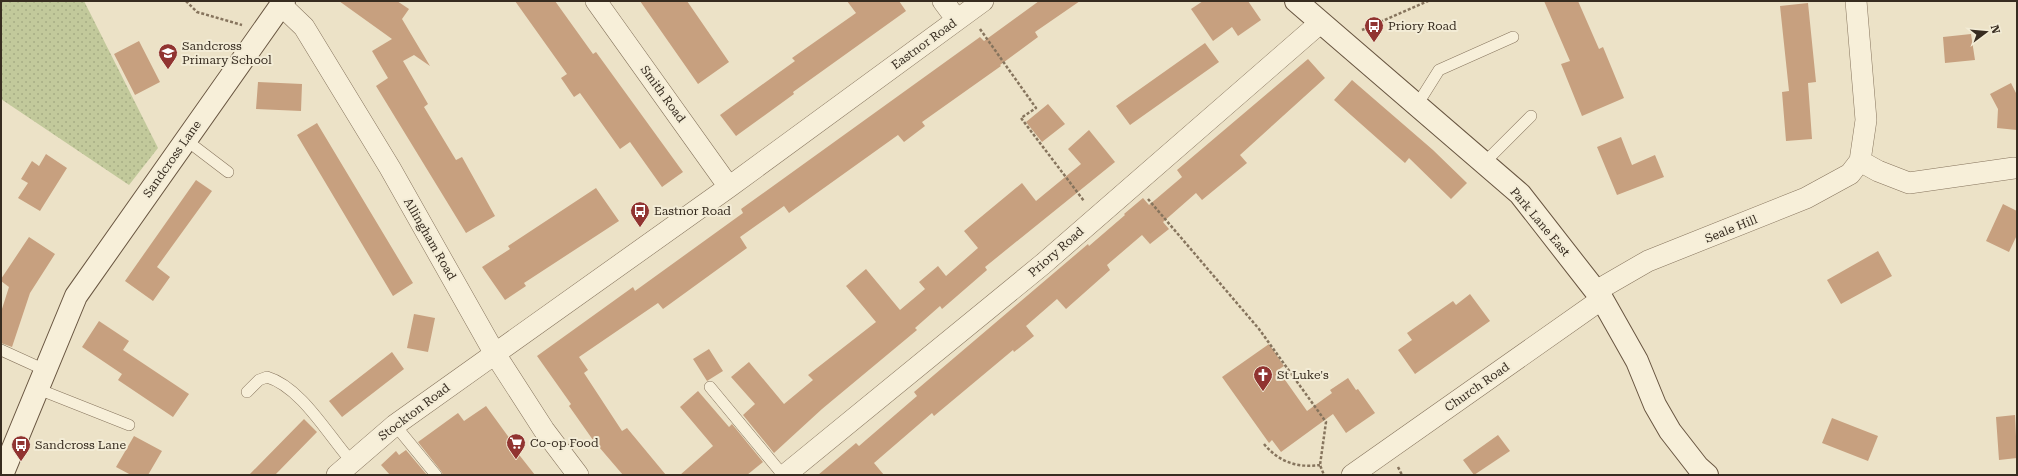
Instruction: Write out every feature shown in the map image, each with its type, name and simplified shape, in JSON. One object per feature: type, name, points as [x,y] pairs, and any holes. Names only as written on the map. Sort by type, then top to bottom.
[{"type":"street","name":"Smith Road","points":[[596,1],[729,187]]},
{"type":"street","points":[[943,1],[969,11]]},
{"type":"street","name":"Park Lane East","points":[[1296,1],[1520,194],[1599,295],[1637,361],[1655,405],[1670,432],[1698,467],[1707,475]]},
{"type":"street","points":[[1856,1],[1866,120],[1860,161],[1878,171],[1909,183],[2014,168]]},
{"type":"street","name":"Sandcross Lane","points":[[6,473],[41,380],[76,296],[283,3]]},
{"type":"street","name":"Allingham Road","points":[[283,3],[304,27],[390,168],[495,354],[544,430],[578,475]]},
{"type":"street","name":"Eastnor Road","points":[[495,354],[729,187],[969,11]]},
{"type":"street","name":"Priory Road","points":[[784,475],[1043,264],[1096,216],[1135,184],[1320,23]]},
{"type":"street","name":"Seale Hill","points":[[1599,295],[1648,261],[1806,198],[1838,182],[1850,174],[1860,161]]},
{"type":"street","name":"Church Road","points":[[1352,475],[1599,295]]},
{"type":"street","name":"Stockton Road","points":[[344,468],[395,425],[495,354]]},
{"type":"lane","points":[[1417,105],[1439,70],[1513,38]]},
{"type":"lane","points":[[1484,163],[1531,116]]},
{"type":"lane","points":[[186,140],[228,172]]},
{"type":"lane","points":[[1,350],[41,380],[129,425]]},
{"type":"lane","points":[[247,392],[258,380],[267,377],[286,385],[325,427],[334,442],[344,468]]},
{"type":"lane","points":[[710,387],[784,475]]},
{"type":"lane","points":[[395,425],[436,475]]},
{"type":"path","points":[[186,1],[197,12],[238,25],[264,29]]},
{"type":"path","points":[[1341,39],[1428,1]]},
{"type":"path","points":[[969,11],[1036,108],[1021,118],[1096,216]]},
{"type":"path","points":[[1135,184],[1259,329],[1326,422],[1320,466],[1324,475]]},
{"type":"path","points":[[1264,444],[1273,455],[1284,462],[1308,467],[1320,466]]},
{"type":"green space","points":[[1,1],[84,1],[158,148],[129,185],[1,99]]},
{"type":"building","points":[[339,1],[397,1],[409,9],[402,19],[430,66],[414,55],[403,61],[428,104],[424,107],[456,160],[462,157],[495,216],[466,233],[376,86],[388,78],[372,51],[392,39]]},
{"type":"building","points":[[515,1],[555,1],[593,54],[596,52],[683,172],[662,187],[630,142],[620,149],[580,93],[574,97],[561,78],[567,74]]},
{"type":"building","points":[[640,1],[687,1],[729,62],[698,84]]},
{"type":"building","points":[[847,1],[899,1],[906,11],[793,92],[794,94],[736,136],[720,115],[795,61],[792,58],[856,13]]},
{"type":"building","points":[[1039,1],[1080,1],[1035,32],[1038,37],[1000,65],[1001,66],[922,122],[925,126],[904,142],[898,135],[789,213],[784,206],[740,237],[747,248],[663,309],[658,303],[579,357],[588,370],[584,373],[622,431],[627,428],[666,475],[623,475],[593,440],[569,406],[571,404],[537,356],[633,287],[635,291],[743,213],[741,209],[980,37],[984,41]]},
{"type":"building","points":[[1203,1],[1248,1],[1261,20],[1238,36],[1232,27],[1213,41],[1191,9]]},
{"type":"building","points":[[1544,1],[1578,1],[1599,49],[1603,47],[1624,98],[1582,116],[1561,64],[1570,61]]},
{"type":"building","points":[[1808,3],[1816,82],[1808,83],[1812,139],[1786,141],[1782,92],[1789,91],[1780,6]]},
{"type":"building","points":[[1971,34],[1975,60],[1945,63],[1943,37]]},
{"type":"building","points":[[139,41],[160,82],[135,95],[114,54]]},
{"type":"building","points":[[1205,43],[1219,62],[1130,125],[1116,106]]},
{"type":"building","points":[[1308,59],[1325,78],[1240,155],[1247,163],[1202,200],[1196,193],[1163,222],[1169,229],[1150,244],[1142,235],[1107,265],[1110,270],[1066,309],[1057,299],[1026,326],[1034,336],[1014,352],[1013,350],[934,416],[932,413],[874,463],[884,475],[818,475],[856,443],[859,446],[917,396],[914,392],[1088,244],[1089,246],[1143,198],[1149,205],[1182,177],[1177,170]]},
{"type":"building","points":[[1352,80],[1433,150],[1467,183],[1451,199],[1409,158],[1405,163],[1334,100]]},
{"type":"building","points":[[258,82],[302,84],[301,111],[256,109]]},
{"type":"building","points":[[2011,83],[2017,95],[2017,130],[1997,128],[1998,109],[1990,94]]},
{"type":"building","points":[[1048,104],[1065,124],[1042,142],[1026,122]]},
{"type":"building","points":[[317,123],[413,283],[393,296],[297,135]]},
{"type":"building","points":[[1089,130],[1115,162],[985,267],[987,270],[942,309],[940,306],[915,328],[917,330],[822,409],[774,453],[743,415],[755,404],[731,377],[749,362],[784,404],[813,380],[808,375],[876,322],[846,286],[866,269],[900,310],[925,289],[919,282],[938,266],[946,276],[978,248],[964,231],[1022,183],[1036,201],[1081,164],[1068,149]]},
{"type":"building","points":[[1621,137],[1632,165],[1655,155],[1664,177],[1617,195],[1597,147]]},
{"type":"building","points":[[46,154],[67,168],[40,211],[18,198],[28,183],[21,179],[32,161],[39,166]]},
{"type":"building","points":[[196,180],[212,191],[157,267],[170,277],[153,301],[125,281]]},
{"type":"building","points":[[596,188],[619,221],[524,283],[526,286],[505,300],[482,267],[510,249],[508,246]]},
{"type":"building","points":[[2003,204],[2017,211],[2017,235],[2009,252],[1986,241]]},
{"type":"building","points":[[29,237],[55,254],[30,293],[12,347],[1,343],[1,312],[9,287],[1,281],[1,279]]},
{"type":"building","points":[[1878,251],[1892,276],[1841,304],[1827,280]]},
{"type":"building","points":[[1470,294],[1490,321],[1415,374],[1398,350],[1412,340],[1407,333],[1453,301],[1456,305]]},
{"type":"building","points":[[414,314],[435,318],[428,352],[407,348]]},
{"type":"building","points":[[99,321],[129,341],[123,350],[189,394],[173,417],[118,380],[122,374],[82,347]]},
{"type":"building","name":"St Luke's","points":[[1269,344],[1284,366],[1278,370],[1307,411],[1332,393],[1330,390],[1348,378],[1375,413],[1346,433],[1333,414],[1281,452],[1272,440],[1269,443],[1222,377]]},
{"type":"building","points":[[709,349],[723,371],[707,381],[693,359]]},
{"type":"building","points":[[392,352],[404,369],[342,417],[329,401]]},
{"type":"building","points":[[698,391],[729,427],[732,424],[763,462],[747,475],[680,475],[713,446],[680,407]]},
{"type":"building","points":[[486,406],[515,446],[513,447],[535,475],[443,475],[418,442],[458,413],[464,421]]},
{"type":"building","points":[[2015,415],[2017,458],[1999,460],[1996,417]]},
{"type":"building","points":[[1832,418],[1878,436],[1868,461],[1822,443]]},
{"type":"building","points":[[304,419],[317,432],[275,475],[249,475]]},
{"type":"building","points":[[1498,435],[1510,451],[1474,475],[1463,460]]},
{"type":"building","points":[[134,436],[162,451],[148,475],[131,475],[116,467]]},
{"type":"building","points":[[406,450],[427,475],[390,475],[381,465],[396,451],[399,455]]},
{"type":"place","name":"Priory Road","points":[[1374,43]]},
{"type":"place","name":"Sandcross Primary School","points":[[168,70]]},
{"type":"place","name":"Eastnor Road","points":[[640,228]]},
{"type":"place","name":"St Luke's","points":[[1263,392]]},
{"type":"place","name":"Co-op Food","points":[[516,460]]},
{"type":"place","name":"Sandcross Lane","points":[[21,462]]}]
